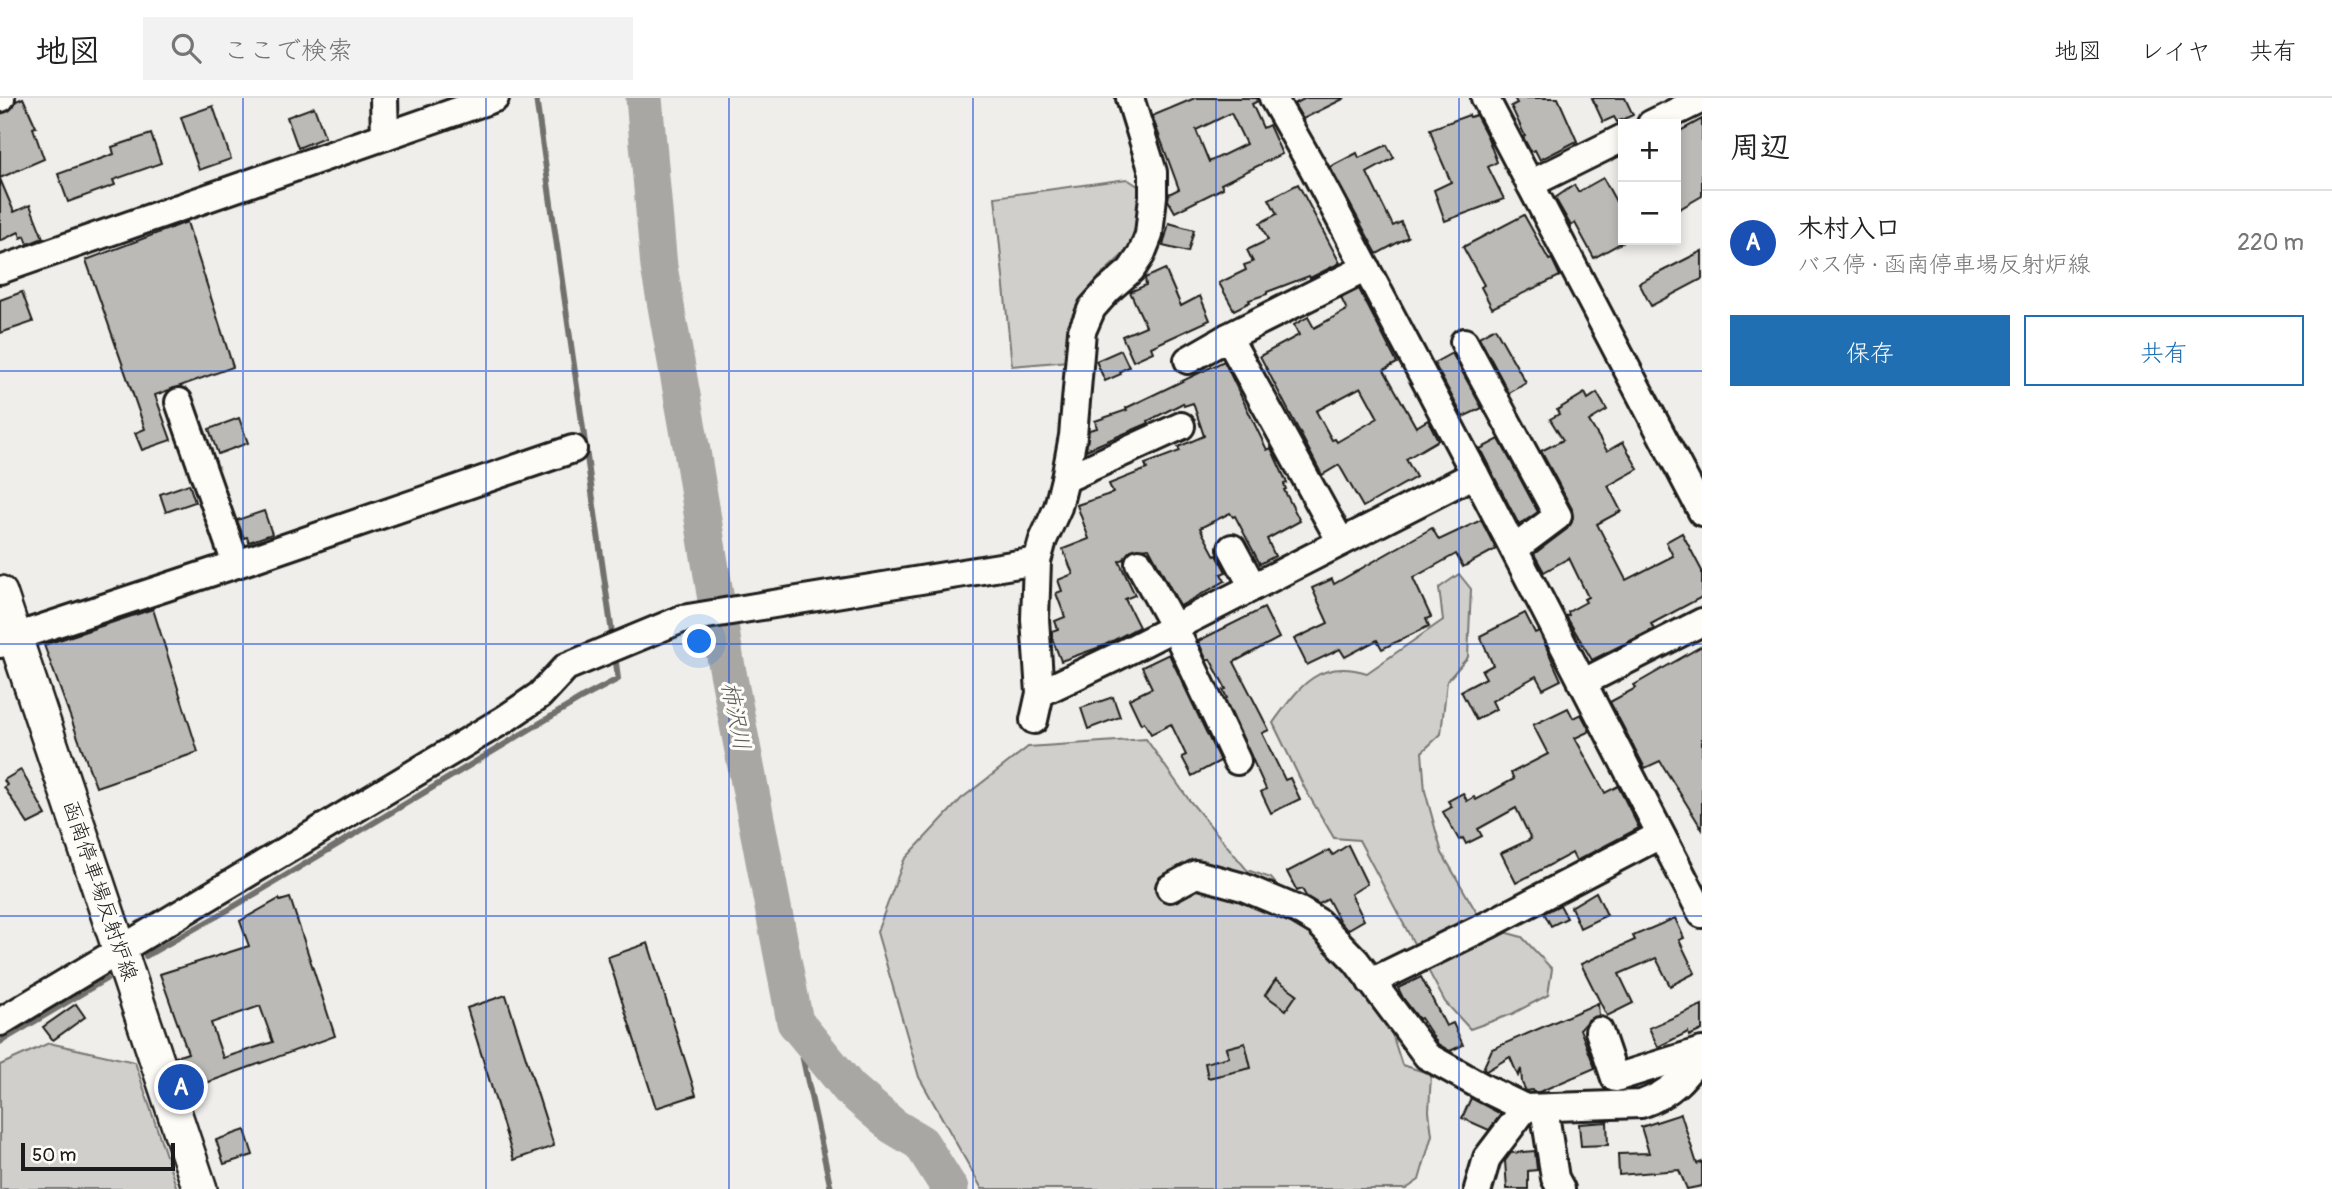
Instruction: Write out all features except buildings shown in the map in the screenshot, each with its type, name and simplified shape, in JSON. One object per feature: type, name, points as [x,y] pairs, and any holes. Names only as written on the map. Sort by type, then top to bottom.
[{"type":"main road","name":"函南停車場反射炉線","points":[[0,593],[7,640],[120,950],[200,1189]]},
{"type":"street","points":[[384,98],[385,136]]},
{"type":"street","points":[[0,270],[495,98]]},
{"type":"street","points":[[1034,720],[1040,693],[1035,619],[1037,561],[1058,507],[1065,480],[1073,436],[1082,331],[1092,308],[1131,270],[1141,255],[1149,234],[1153,172],[1130,98]]},
{"type":"street","points":[[1273,98],[1475,474],[1702,914]]},
{"type":"street","points":[[1485,98],[1702,512]]},
{"type":"street","points":[[1661,119],[1702,99]]},
{"type":"street","points":[[1530,184],[1618,140]]},
{"type":"street","points":[[1188,360],[1366,268]]},
{"type":"street","points":[[1228,337],[1340,542]]},
{"type":"street","points":[[1464,342],[1558,516],[1514,549]]},
{"type":"street","points":[[179,402],[236,564]]},
{"type":"street","points":[[1065,480],[1181,426]]},
{"type":"street","points":[[7,640],[573,449]]},
{"type":"street","points":[[1040,693],[1475,474]]},
{"type":"street","points":[[1233,548],[1253,587]]},
{"type":"street","points":[[0,1022],[505,719],[540,695],[566,667],[682,619],[1037,561]]},
{"type":"street","points":[[1139,563],[1174,627],[1237,761]]},
{"type":"street","points":[[1582,683],[1702,622]]},
{"type":"street","points":[[1371,982],[1490,924],[1660,835]]},
{"type":"street","points":[[1170,888],[1196,874],[1243,887],[1318,922],[1371,982],[1427,1056],[1488,1090],[1534,1108],[1642,1104],[1658,1098],[1682,1080],[1702,1052]]},
{"type":"street","points":[[1599,1031],[1615,1078],[1702,1052]]},
{"type":"street","points":[[1478,1189],[1487,1158],[1534,1108]]},
{"type":"street","points":[[1534,1108],[1555,1178],[1561,1189]]},
{"type":"shaded area","points":[[1127,179],[1138,186],[1140,213],[1128,250],[1099,277],[1072,321],[1069,361],[1012,366],[995,197]]},
{"type":"shaded area","points":[[1459,574],[1471,589],[1468,657],[1447,681],[1441,734],[1422,752],[1425,791],[1442,853],[1485,927],[1522,937],[1552,969],[1548,995],[1512,1014],[1470,1029],[1445,1002],[1359,840],[1334,838],[1305,789],[1273,723],[1301,687],[1311,679],[1335,669],[1367,673],[1443,620],[1439,588]]},
{"type":"shaded area","points":[[1146,739],[1189,800],[1247,870],[1271,878],[1386,1015],[1402,1065],[1431,1074],[1429,1111],[1432,1135],[1419,1180],[1406,1189],[982,1189],[919,1077],[877,932],[904,860],[961,799],[1028,747]]},
{"type":"shaded area","points":[[49,1043],[135,1062],[177,1189],[0,1189],[0,1065]]},
{"type":"waterway","points":[[536,98],[613,640]]},
{"type":"waterway","name":"柿沢川","points":[[644,98],[659,267],[726,662],[795,1022],[849,1088],[893,1126],[921,1143],[950,1189]]},
{"type":"waterway","points":[[146,956],[618,679],[615,654]]},
{"type":"waterway","points":[[0,1042],[106,979]]},
{"type":"waterway","points":[[795,1022],[831,1189]]},
{"type":"place","name":"木村入口","points":[[181,1087]]}]
